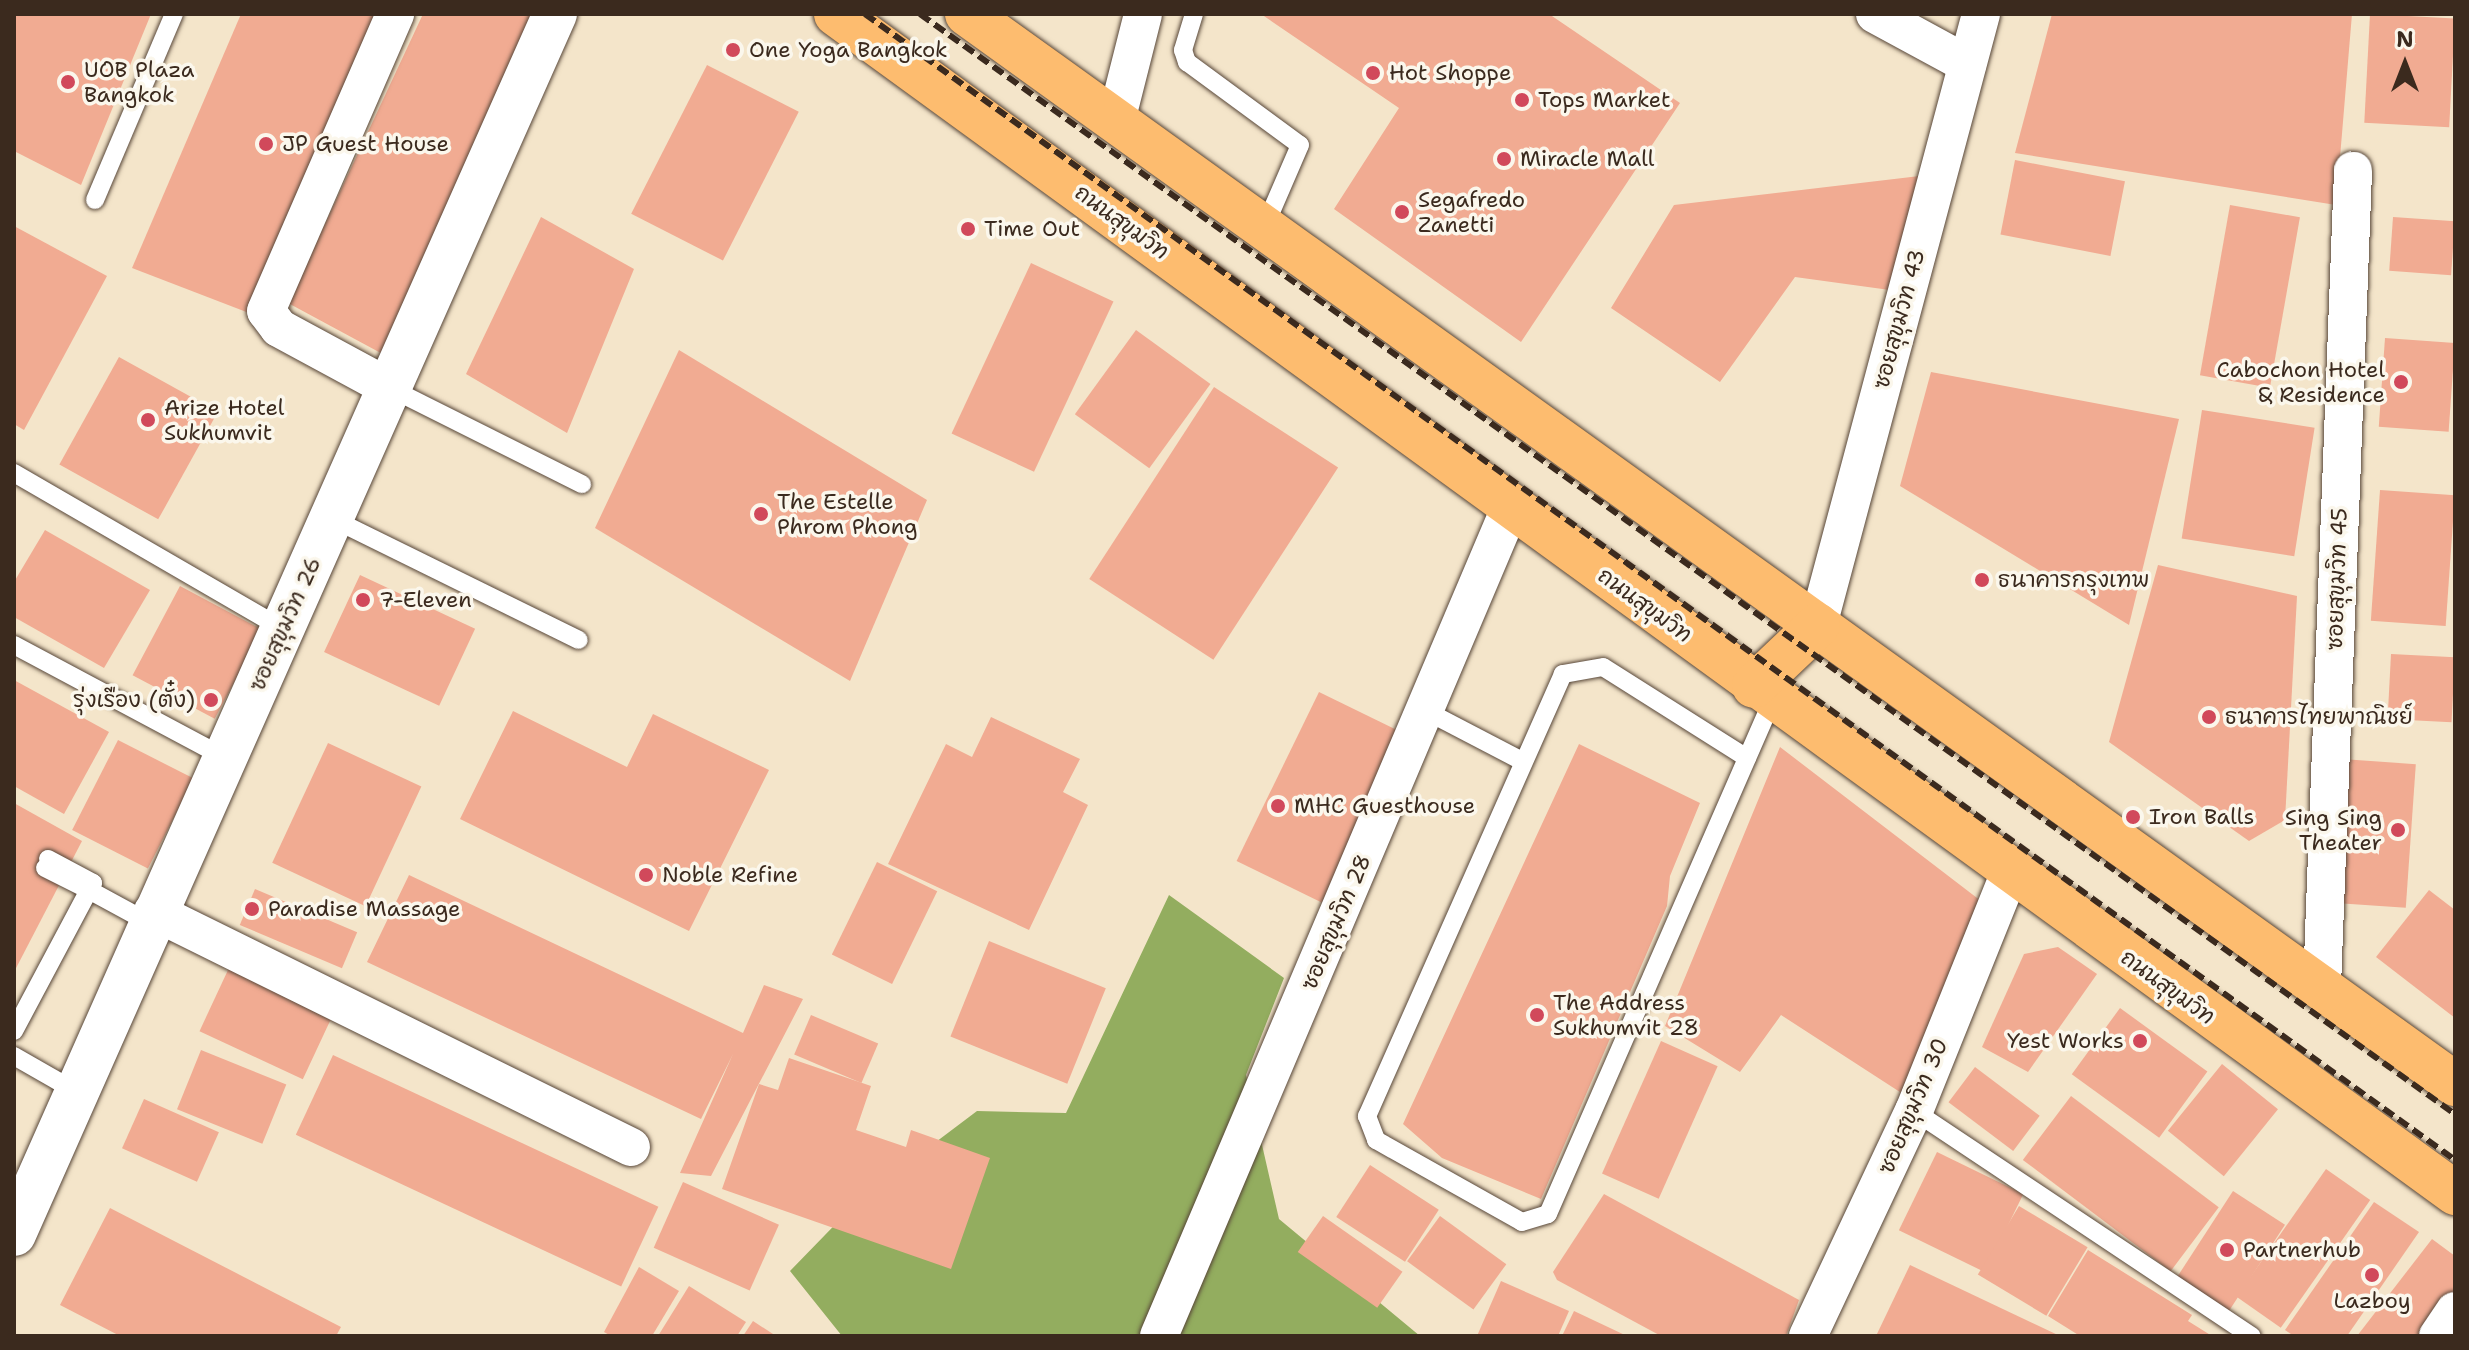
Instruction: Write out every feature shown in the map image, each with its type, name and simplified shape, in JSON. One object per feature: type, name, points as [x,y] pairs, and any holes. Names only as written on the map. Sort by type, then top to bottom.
[{"type":"main road","name":"ถนนสุขุมวิท","points":[[836,14],[1511,506],[1763,694],[2455,1193]]},
{"type":"main road","points":[[967,14],[2455,1084]]},
{"type":"main road","points":[[1763,694],[1818,625]]},
{"type":"street","points":[[388,387],[279,328],[266,311],[395,14]]},
{"type":"street","name":"ซอยสุขุมวิท 26","points":[[14,1234],[26,1170],[75,1091],[150,916],[226,758],[555,14]]},
{"type":"street","points":[[1116,121],[1143,14]]},
{"type":"street","points":[[1875,14],[1967,64]]},
{"type":"street","name":"ซอยสุขุมวิท 43","points":[[1818,625],[1981,14]]},
{"type":"street","name":"ซอยสุขุมวิท 45","points":[[2322,986],[2353,171]]},
{"type":"street","name":"ซอยสุขุมวิท 28","points":[[1159,1336],[1511,506]]},
{"type":"street","name":"ซอยสุขุมวิท 30","points":[[1808,1336],[1914,1111],[2010,872]]},
{"type":"street","points":[[150,916],[631,1147]]},
{"type":"street","points":[[2438,1336],[2455,1311]]},
{"type":"lane","points":[[95,200],[174,14]]},
{"type":"lane","points":[[1194,14],[1183,50],[1187,62],[1300,145],[1264,228]]},
{"type":"lane","points":[[388,387],[582,484]]},
{"type":"lane","points":[[14,473],[283,629]]},
{"type":"lane","points":[[331,518],[579,640]]},
{"type":"lane","points":[[14,645],[226,758]]},
{"type":"lane","points":[[1747,758],[1589,664],[1563,674],[1367,1116],[1376,1140],[1522,1222],[1538,1222],[1558,1202],[1747,758],[1763,694]]},
{"type":"lane","points":[[1426,711],[1522,761]]},
{"type":"lane","points":[[14,1031],[93,883],[46,864]]},
{"type":"lane","points":[[89,890],[150,916]]},
{"type":"lane","points":[[14,1056],[75,1091]]},
{"type":"lane","points":[[1914,1111],[2252,1336]]},
{"type":"green space","points":[[1169,895],[1284,978],[1246,1075],[1279,1219],[1420,1336],[842,1336],[790,1271],[859,1200],[977,1111],[1066,1113]]},
{"type":"building","name":"UOB Plaza Bangkok","points":[[14,14],[151,14],[81,185],[14,151]]},
{"type":"building","points":[[241,14],[381,14],[249,313],[132,268]]},
{"type":"building","points":[[423,14],[540,14],[390,358],[288,303]]},
{"type":"building","name":"Miracle Mall","points":[[1261,14],[1549,14],[1680,103],[1521,342],[1334,209],[1399,108]]},
{"type":"building","points":[[2052,14],[2352,14],[2336,205],[2015,153]]},
{"type":"building","points":[[2370,14],[2455,18],[2449,127],[2364,123]]},
{"type":"building","points":[[707,65],[799,112],[723,261],[631,214]]},
{"type":"building","points":[[2015,160],[2125,181],[2110,256],[2000,235]]},
{"type":"building","points":[[1928,175],[1897,291],[1795,277],[1720,382],[1611,308],[1674,205]]},
{"type":"building","points":[[2230,205],[2300,217],[2270,388],[2200,375]]},
{"type":"building","points":[[541,217],[634,269],[567,433],[466,374]]},
{"type":"building","points":[[2393,217],[2455,221],[2451,275],[2389,271]]},
{"type":"building","points":[[14,226],[107,276],[24,430],[14,424]]},
{"type":"building","points":[[1031,263],[1113,301],[1034,472],[952,433]]},
{"type":"building","points":[[1136,330],[1210,384],[1149,468],[1075,414]]},
{"type":"building","points":[[2385,338],[2455,343],[2449,432],[2379,427]]},
{"type":"building","name":"The Estelle Phrom Phong","points":[[679,350],[927,500],[850,681],[595,528]]},
{"type":"building","points":[[119,357],[218,412],[158,519],[59,465]]},
{"type":"building","points":[[1931,372],[2179,419],[2129,625],[1900,486]]},
{"type":"building","points":[[1214,387],[1338,468],[1213,660],[1089,579]]},
{"type":"building","points":[[2202,410],[2315,428],[2294,556],[2182,538]]},
{"type":"building","points":[[2380,490],[2455,495],[2446,626],[2371,621]]},
{"type":"building","points":[[45,530],[150,590],[104,668],[14,617],[14,582]]},
{"type":"building","points":[[2158,565],[2297,596],[2285,820],[2249,841],[2109,742]]},
{"type":"building","points":[[360,575],[475,629],[439,706],[324,652]]},
{"type":"building","points":[[180,586],[262,630],[215,719],[133,675]]},
{"type":"building","points":[[2391,654],[2455,657],[2452,722],[2388,719]]},
{"type":"building","points":[[14,680],[109,732],[64,814],[14,786]]},
{"type":"building","points":[[1319,692],[1411,737],[1328,906],[1237,861]]},
{"type":"building","name":"Noble Refine","points":[[513,711],[627,767],[653,714],[769,770],[689,931],[460,819]]},
{"type":"building","points":[[991,717],[1080,759],[1063,792],[1088,805],[1029,930],[888,864],[946,744],[972,757]]},
{"type":"building","points":[[118,740],[194,779],[148,869],[72,830]]},
{"type":"building","points":[[328,743],[421,787],[366,906],[272,863]]},
{"type":"building","name":"The Address Sukhumvit 28","points":[[1579,744],[1700,803],[1670,876],[1667,906],[1541,1199],[1442,1158],[1403,1124]]},
{"type":"building","points":[[1780,747],[1981,901],[1903,1094],[1781,1015],[1740,1072],[1665,1026]]},
{"type":"building","points":[[2342,759],[2416,764],[2406,908],[2332,903]]},
{"type":"building","points":[[14,803],[82,841],[14,972]]},
{"type":"building","points":[[877,862],[937,891],[892,984],[832,955]]},
{"type":"building","points":[[409,875],[743,1033],[764,985],[803,999],[711,1176],[680,1173],[733,1054],[701,1119],[367,962]]},
{"type":"building","points":[[255,889],[357,932],[342,968],[240,925]]},
{"type":"building","points":[[2429,890],[2455,910],[2455,1018],[2376,957]]},
{"type":"building","points":[[989,941],[1106,988],[1067,1084],[950,1036]]},
{"type":"building","points":[[2058,947],[2097,974],[2028,1072],[1982,1047],[2024,954]]},
{"type":"building","points":[[235,955],[338,1003],[303,1079],[200,1031]]},
{"type":"building","points":[[2120,1008],[2207,1071],[2159,1138],[2072,1074]]},
{"type":"building","points":[[811,1015],[878,1044],[861,1083],[794,1055]]},
{"type":"building","points":[[1661,1041],[1718,1066],[1659,1199],[1602,1173]]},
{"type":"building","points":[[201,1050],[286,1084],[262,1144],[177,1109]]},
{"type":"building","points":[[333,1055],[658,1207],[621,1286],[296,1135]]},
{"type":"building","points":[[789,1058],[871,1086],[856,1130],[906,1147],[911,1130],[990,1158],[951,1269],[722,1189],[759,1084],[778,1090]]},
{"type":"building","points":[[2222,1064],[2278,1109],[2224,1176],[2168,1131]]},
{"type":"building","points":[[1975,1067],[2040,1116],[2013,1151],[1949,1102]]},
{"type":"building","points":[[2071,1096],[2219,1207],[2171,1271],[2023,1160]]},
{"type":"building","points":[[144,1099],[219,1132],[197,1182],[122,1148]]},
{"type":"building","points":[[1937,1152],[2023,1194],[1985,1272],[1899,1230]]},
{"type":"building","points":[[1370,1165],[1439,1210],[1405,1262],[1336,1217]]},
{"type":"building","points":[[2326,1169],[2370,1200],[2281,1328],[2237,1297]]},
{"type":"building","points":[[683,1182],[779,1225],[750,1290],[654,1248]]},
{"type":"building","name":"Partnerhub","points":[[2233,1191],[2285,1225],[2228,1313],[2176,1279]]},
{"type":"building","points":[[1604,1194],[1799,1300],[1786,1336],[1661,1336],[1557,1280],[1553,1272]]},
{"type":"building","points":[[2374,1202],[2419,1232],[2347,1336],[2294,1336],[2285,1330]]},
{"type":"building","points":[[2019,1206],[2088,1247],[2046,1316],[1978,1275]]},
{"type":"building","points":[[110,1208],[341,1327],[336,1336],[120,1336],[60,1305]]},
{"type":"building","points":[[1323,1216],[1402,1272],[1377,1308],[1298,1252]]},
{"type":"building","points":[[1440,1216],[1506,1264],[1473,1310],[1407,1261]]},
{"type":"building","points":[[2432,1239],[2455,1256],[2455,1302],[2429,1336],[2357,1336]]},
{"type":"building","points":[[2088,1250],[2192,1315],[2188,1321],[2212,1336],[2080,1336],[2048,1316]]},
{"type":"building","points":[[1910,1265],[2060,1336],[1876,1336]]},
{"type":"building","points":[[639,1267],[679,1291],[652,1336],[611,1336],[604,1332]]},
{"type":"building","points":[[1501,1281],[1569,1311],[1558,1336],[1477,1336]]},
{"type":"building","points":[[689,1286],[746,1322],[737,1336],[658,1336]]},
{"type":"building","points":[[1574,1311],[1627,1336],[1562,1336]]},
{"type":"building","points":[[753,1321],[776,1336],[743,1336]]},
{"type":"railway","points":[[865,14],[2455,1160]]},
{"type":"railway","points":[[920,14],[2455,1114]]},
{"type":"place","name":"One Yoga Bangkok","points":[[733,50]]},
{"type":"place","name":"Hot Shoppe","points":[[1373,73]]},
{"type":"place","name":"UOB Plaza Bangkok","points":[[68,82]]},
{"type":"place","name":"Tops Market","points":[[1522,100]]},
{"type":"place","name":"JP Guest House","points":[[266,144]]},
{"type":"place","name":"Miracle Mall","points":[[1504,159]]},
{"type":"place","name":"Segafredo Zanetti","points":[[1402,212]]},
{"type":"place","name":"Time Out","points":[[968,229]]},
{"type":"place","name":"Cabochon Hotel & Residence","points":[[2401,382]]},
{"type":"place","name":"Arize Hotel Sukhumvit","points":[[148,420]]},
{"type":"place","name":"The Estelle Phrom Phong","points":[[761,514]]},
{"type":"place","name":"ธนาคารกรุงเทพ","points":[[1982,580]]},
{"type":"place","name":"7-Eleven","points":[[363,600]]},
{"type":"place","name":"รุ่งเรือง (ตั๋ง)","points":[[211,700]]},
{"type":"place","name":"ธนาคารไทยพาณิชย์","points":[[2209,717]]},
{"type":"place","name":"MHC Guesthouse","points":[[1278,806]]},
{"type":"place","name":"Iron Balls","points":[[2133,817]]},
{"type":"place","name":"Sing Sing Theater","points":[[2398,830]]},
{"type":"place","name":"Noble Refine","points":[[646,875]]},
{"type":"place","name":"Paradise Massage","points":[[252,909]]},
{"type":"place","name":"The Address Sukhumvit 28","points":[[1537,1015]]},
{"type":"place","name":"Yest Works","points":[[2140,1041]]},
{"type":"place","name":"Partnerhub","points":[[2227,1250]]},
{"type":"place","name":"Lazboy","points":[[2372,1275]]}]
